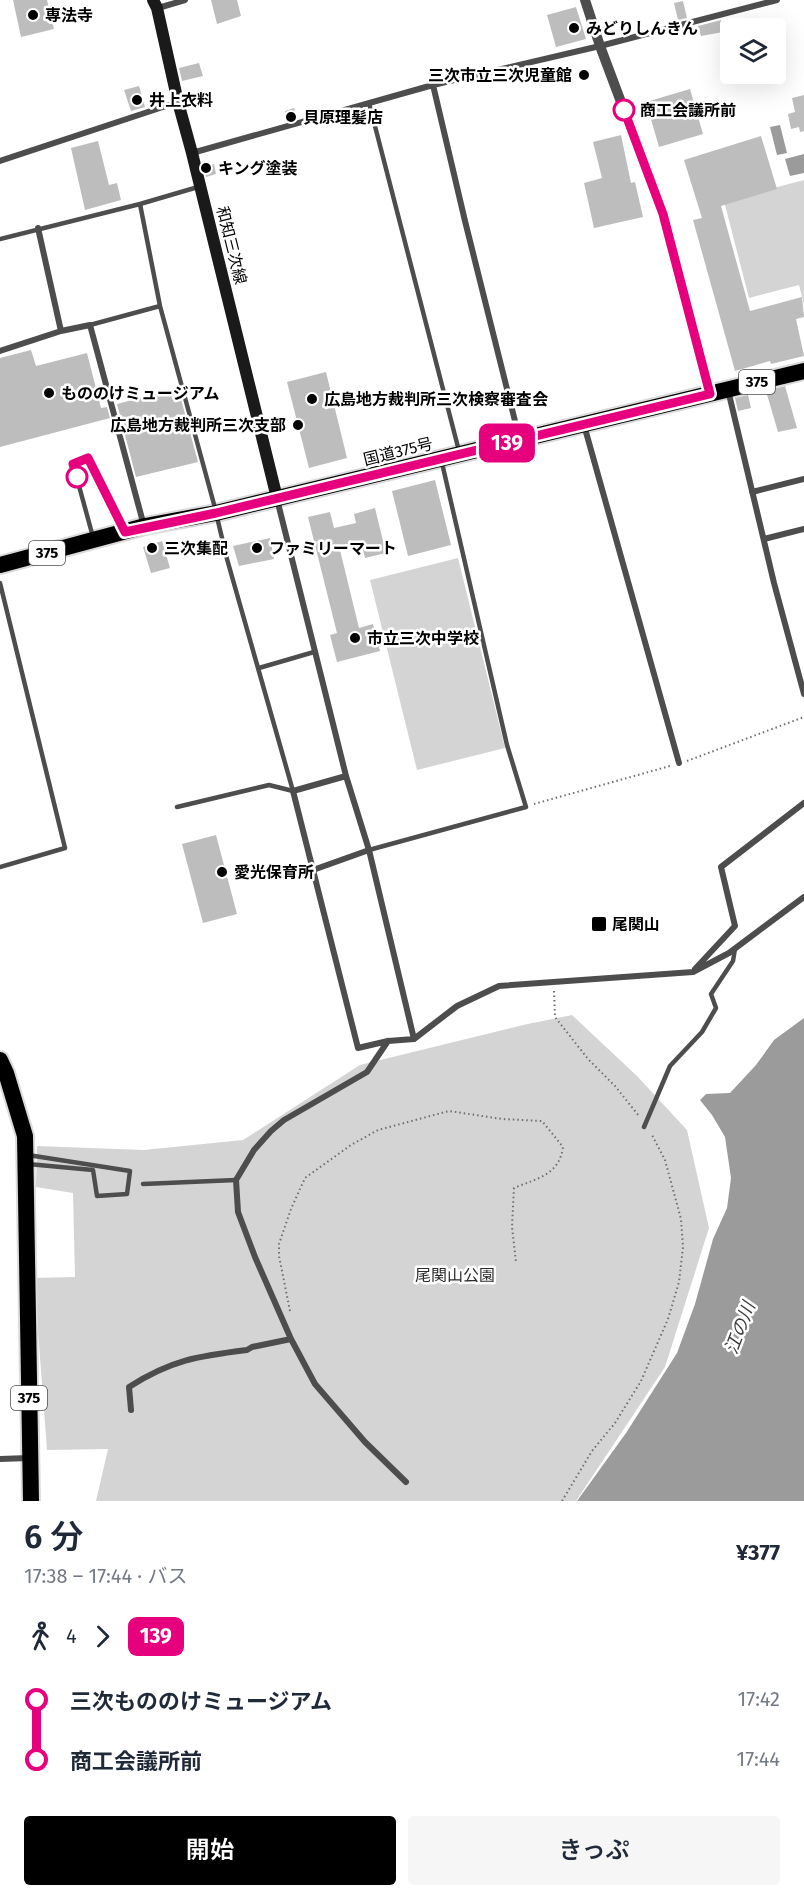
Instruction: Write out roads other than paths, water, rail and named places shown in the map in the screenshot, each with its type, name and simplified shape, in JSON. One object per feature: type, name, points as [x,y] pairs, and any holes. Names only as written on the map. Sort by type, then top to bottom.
[{"type":"highway","name":"国道375号","points":[[0,565],[145,526],[216,513],[804,371]]},
{"type":"highway","name":"375","points":[[0,1060],[25,1136],[31,1501]]},
{"type":"main road","name":"和知三次線","points":[[155,4],[277,498]]},
{"type":"street","points":[[155,4],[185,0]]},
{"type":"street","points":[[585,0],[663,214],[710,394]]},
{"type":"street","points":[[192,153],[433,85],[600,46],[777,0]]},
{"type":"street","points":[[433,85],[520,440]]},
{"type":"street","points":[[0,161],[178,102]]},
{"type":"street","points":[[38,228],[61,331]]},
{"type":"street","points":[[0,351],[61,331],[90,325],[145,526]]},
{"type":"street","points":[[728,389],[804,694]]},
{"type":"street","points":[[584,424],[679,763]]},
{"type":"street","points":[[752,492],[804,479]]},
{"type":"street","points":[[277,498],[346,776],[369,850],[414,1039]]},
{"type":"street","points":[[764,539],[804,529]]},
{"type":"street","points":[[346,776],[293,791],[358,1048],[388,1041],[414,1039],[457,1006],[499,986],[693,972],[735,949],[804,897]]},
{"type":"street","points":[[693,972],[735,926],[722,867],[804,803]]},
{"type":"street","points":[[313,870],[369,850]]},
{"type":"street","points":[[388,1041],[367,1072],[284,1120],[271,1131],[254,1150],[236,1180],[238,1212],[255,1257],[291,1339],[315,1384],[365,1442],[406,1482]]},
{"type":"street","points":[[132,1410],[129,1388],[149,1374],[177,1362],[247,1350],[291,1339]]},
{"type":"street","points":[[0,1459],[30,1458]]},
{"type":"lane","points":[[369,103],[460,454]]},
{"type":"lane","points":[[0,239],[140,204],[200,186]]},
{"type":"lane","points":[[140,204],[160,306],[227,559],[293,791],[269,785],[177,807]]},
{"type":"lane","points":[[90,325],[160,306]]},
{"type":"lane","points":[[94,540],[73,464],[88,458],[125,532]]},
{"type":"lane","points":[[369,850],[525,807],[507,745],[441,459]]},
{"type":"lane","points":[[0,583],[65,848],[0,867]]},
{"type":"lane","points":[[259,668],[314,652]]},
{"type":"lane","points":[[644,1127],[670,1066],[702,1032],[716,1008],[711,994],[733,960],[735,949]]},
{"type":"lane","points":[[25,1159],[130,1171],[127,1194],[97,1196],[93,1170],[25,1159]]},
{"type":"lane","points":[[143,1184],[236,1180]]},
{"type":"water","points":[[780,125],[787,153],[777,155],[770,127]]},
{"type":"water","points":[[804,154],[804,173],[790,176],[785,159]]},
{"type":"water","name":"江の川","points":[[804,1018],[804,1501],[577,1501],[626,1433],[677,1353],[695,1304],[713,1239],[727,1208],[731,1178],[725,1137],[700,1100],[706,1094],[730,1093],[756,1065],[774,1040]]},
{"type":"place","name":"専法寺","points":[[33,15]]},
{"type":"place","name":"みどりしんきん","points":[[574,28]]},
{"type":"place","name":"三次市立三次児童館","points":[[584,75]]},
{"type":"place","name":"井上衣料","points":[[137,100]]},
{"type":"place","name":"商工会議所前","points":[[624,110]]},
{"type":"place","name":"貝原理髪店","points":[[291,117]]},
{"type":"place","name":"キング塗装","points":[[206,168]]},
{"type":"place","name":"もののけミュージアム","points":[[49,393]]},
{"type":"place","name":"広島地方裁判所三次検察審査会","points":[[312,399]]},
{"type":"place","name":"広島地方裁判所三次支部","points":[[298,425]]},
{"type":"place","name":"三次集配","points":[[152,548]]},
{"type":"place","name":"ファミリーマート","points":[[257,548]]},
{"type":"place","name":"市立三次中学校","points":[[355,638]]},
{"type":"place","name":"愛光保育所","points":[[222,872]]},
{"type":"place","name":"尾関山","points":[[599,924]]},
{"type":"park label","name":"尾関山公園","points":[[455,1275]]}]
